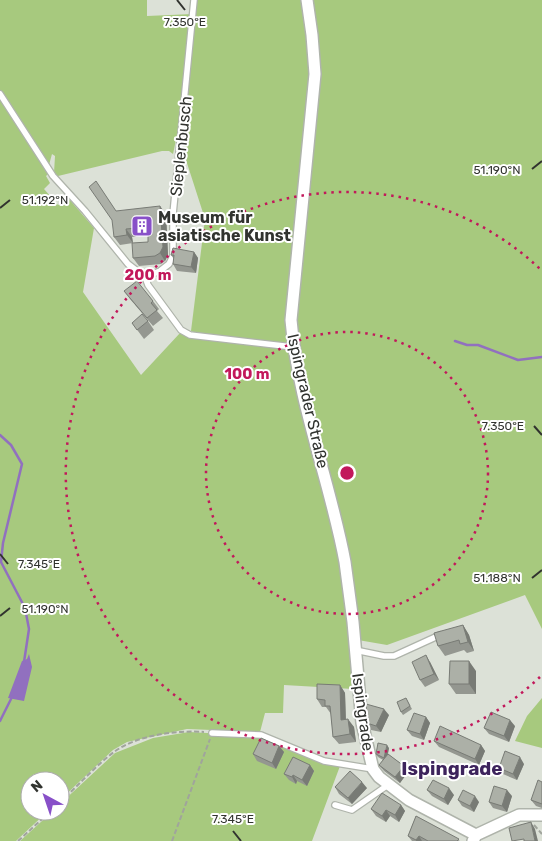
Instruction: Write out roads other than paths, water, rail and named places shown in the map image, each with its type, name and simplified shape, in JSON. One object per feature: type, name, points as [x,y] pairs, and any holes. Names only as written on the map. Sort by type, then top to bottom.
[{"type":"street","name":"Ispingrader Straße","points":[[307,0],[315,74],[291,309],[293,347],[308,415],[340,535],[353,622]]},
{"type":"street","name":"Ispingrade","points":[[353,622],[362,723],[373,769],[388,785],[474,838],[519,815],[542,815]]},
{"type":"lane","name":"Sieplenbusch","points":[[145,277],[160,271],[173,256],[173,214],[194,0]]},
{"type":"lane","points":[[0,94],[52,176],[85,211],[128,264],[145,277],[148,285],[181,330],[196,336],[293,347]]},
{"type":"lane","points":[[355,650],[384,656],[394,656],[450,631]]},
{"type":"lane","points":[[212,733],[262,735],[334,764],[373,769]]},
{"type":"lane","points":[[336,805],[352,810],[388,785]]},
{"type":"waterway","points":[[455,341],[467,345],[478,345],[518,360],[542,357]]},
{"type":"waterway","points":[[0,435],[11,445],[22,464],[3,543],[1,562],[25,608],[29,629],[24,662]]},
{"type":"waterway","points":[[0,721],[12,697]]},
{"type":"place","name":"Museum für asiatische Kunst","points":[[142,226]]},
{"type":"district","name":"Ispingrade","points":[[452,768]]}]
